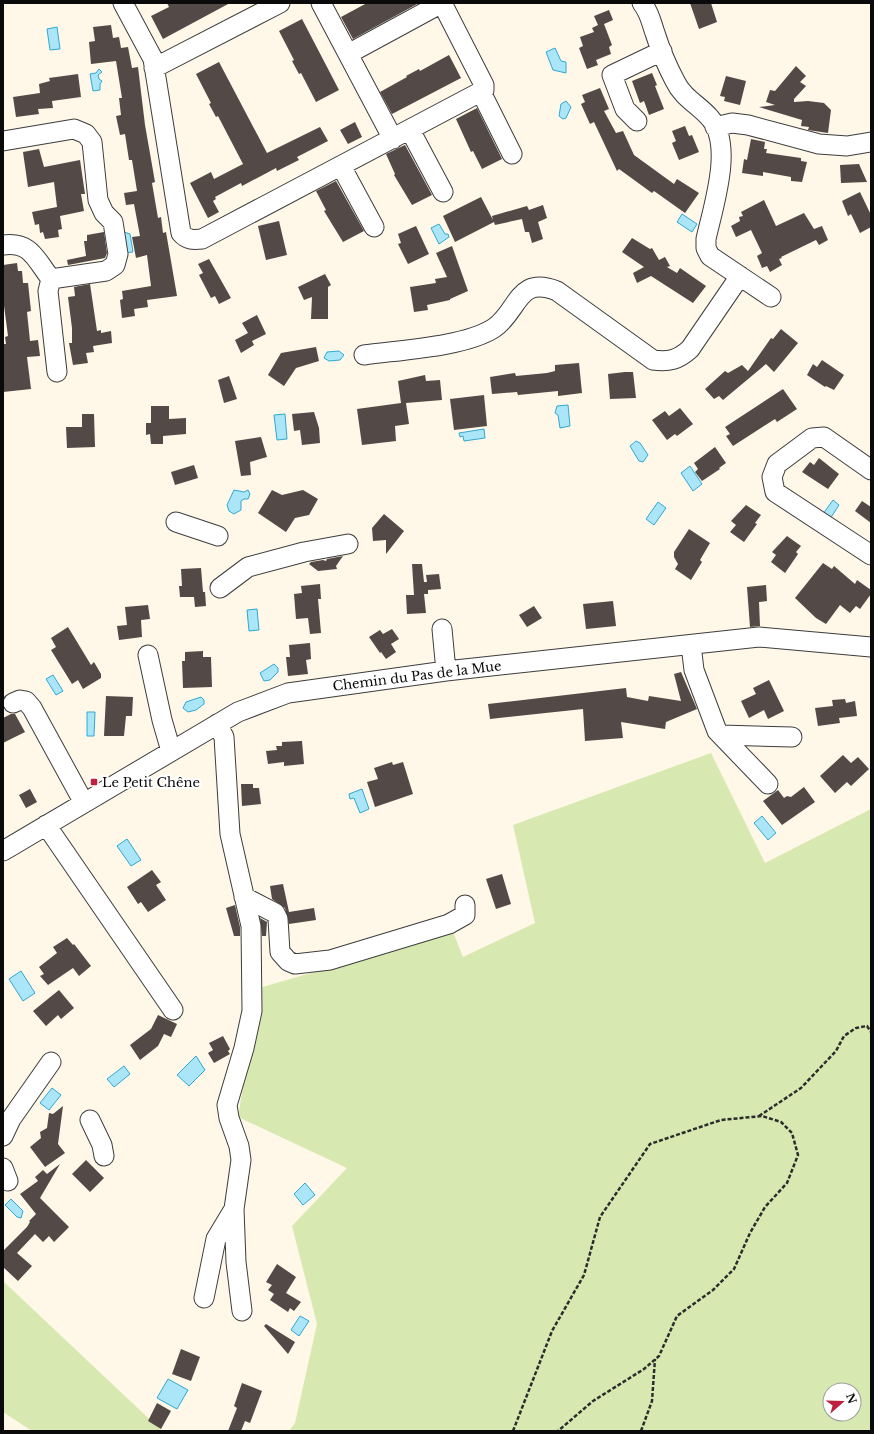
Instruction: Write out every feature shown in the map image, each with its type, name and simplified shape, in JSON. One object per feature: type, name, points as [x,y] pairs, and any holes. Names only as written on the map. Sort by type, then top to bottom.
[{"type":"street","points":[[123,3],[150,52],[154,68],[180,233],[185,238],[192,240],[202,239],[484,90],[484,85],[442,3],[348,54]]},
{"type":"street","points":[[154,68],[280,3]]},
{"type":"street","points":[[321,3],[393,139]]},
{"type":"street","points":[[642,3],[649,12],[662,51],[675,83],[685,97],[712,119],[719,138],[722,160],[706,239],[706,248],[710,256],[771,297]]},
{"type":"street","points":[[637,121],[625,109],[612,75],[662,51]]},
{"type":"street","points":[[482,92],[512,154]]},
{"type":"street","points":[[715,127],[732,122],[819,144],[847,146],[871,142]]},
{"type":"street","points":[[3,141],[74,129],[86,134],[92,142],[98,200],[104,212],[113,222],[118,254],[115,265],[106,271],[51,279]]},
{"type":"street","points":[[410,130],[442,192]]},
{"type":"street","points":[[341,166],[374,227]]},
{"type":"street","points":[[3,245],[14,243],[34,254],[51,279],[48,291],[57,372]]},
{"type":"street","points":[[364,355],[450,343],[480,337],[496,327],[521,294],[531,287],[544,286],[557,291],[653,360],[668,362],[682,357],[690,349],[740,276]]},
{"type":"street","points":[[871,470],[824,437],[812,438],[777,464],[772,477],[775,492],[871,555]]},
{"type":"street","points":[[176,522],[218,536]]},
{"type":"street","points":[[220,588],[248,567],[304,552],[348,544]]},
{"type":"street","points":[[442,629],[446,671]]},
{"type":"street","name":"Chemin du Pas de la Mue","points":[[3,851],[238,712],[288,693],[446,671],[759,637],[871,646]]},
{"type":"street","points":[[691,645],[694,670],[717,731],[768,784]]},
{"type":"street","points":[[148,655],[162,720],[171,751]]},
{"type":"street","points":[[13,703],[20,700],[26,701],[32,708],[84,803]]},
{"type":"street","points":[[217,724],[224,737],[230,834],[251,926],[252,1011],[244,1048],[227,1105],[228,1118],[239,1146],[241,1160],[234,1209],[236,1262],[242,1311]]},
{"type":"street","points":[[721,735],[792,737]]},
{"type":"street","points":[[46,826],[173,1010]]},
{"type":"street","points":[[244,897],[276,913],[278,918],[280,952],[288,961],[295,964],[330,960],[449,924],[465,915],[465,906]]},
{"type":"street","points":[[3,1136],[11,1119],[51,1062]]},
{"type":"street","points":[[90,1120],[102,1145],[104,1156]]},
{"type":"street","points":[[204,1298],[216,1239],[234,1209]]},
{"type":"path","points":[[758,1116],[801,1088],[836,1051],[844,1036],[856,1028],[867,1026],[871,1032]]},
{"type":"path","points":[[514,1431],[552,1331],[584,1275],[600,1217],[650,1144],[721,1120],[758,1116],[781,1122],[792,1133],[798,1155],[787,1183],[766,1207],[750,1233],[734,1269],[712,1290],[677,1316],[659,1356],[644,1369],[593,1402],[558,1431]]},
{"type":"path","points":[[641,1431],[652,1401],[655,1359]]},
{"type":"green space","points":[[711,753],[765,863],[871,809],[871,1431],[289,1431],[295,1423],[317,1324],[292,1226],[347,1168],[238,1117],[259,988],[453,932],[463,957],[535,923],[513,825]]},
{"type":"green space","points":[[3,1281],[162,1431],[32,1431],[3,1412]]},
{"type":"water","points":[[57,27],[60,49],[50,50],[47,29]]},
{"type":"water","points":[[555,48],[561,61],[566,62],[566,73],[553,70],[546,52]]},
{"type":"water","points":[[99,69],[102,72],[98,75],[99,79],[102,81],[100,84],[100,90],[93,91],[90,74],[96,73]]},
{"type":"water","points":[[566,101],[571,107],[566,118],[563,119],[559,116],[561,104]]},
{"type":"water","points":[[682,214],[697,224],[692,232],[677,222]]},
{"type":"water","points":[[439,224],[445,234],[448,234],[449,237],[439,244],[431,228]]},
{"type":"water","points":[[124,232],[130,234],[133,252],[124,253]]},
{"type":"water","points":[[339,351],[344,355],[340,360],[329,361],[324,358],[327,352]]},
{"type":"water","points":[[568,405],[570,426],[560,428],[558,415],[555,413],[557,406]]},
{"type":"water","points":[[285,414],[287,439],[277,440],[274,415]]},
{"type":"water","points":[[484,429],[485,438],[464,441],[463,436],[460,437],[459,433]]},
{"type":"water","points":[[636,441],[640,443],[648,455],[643,462],[639,461],[630,446]]},
{"type":"water","points":[[690,466],[702,484],[693,491],[681,473]]},
{"type":"water","points":[[234,490],[244,492],[248,490],[250,494],[248,499],[241,501],[241,510],[234,514],[229,511],[227,505]]},
{"type":"water","points":[[833,500],[839,505],[830,519],[823,514]]},
{"type":"water","points":[[658,502],[666,508],[654,525],[646,519]]},
{"type":"water","points":[[257,609],[259,630],[249,631],[247,610]]},
{"type":"water","points":[[274,664],[278,668],[278,672],[270,680],[264,681],[260,673]]},
{"type":"water","points":[[53,675],[63,691],[56,695],[46,679]]},
{"type":"water","points":[[201,697],[204,700],[204,704],[196,710],[188,712],[183,708],[186,702]]},
{"type":"water","points":[[87,712],[95,712],[94,736],[87,736]]},
{"type":"water","points":[[362,789],[369,809],[360,813],[354,798],[350,799],[349,794]]},
{"type":"water","points":[[762,816],[776,833],[768,840],[754,823]]},
{"type":"water","points":[[127,839],[141,860],[131,866],[117,846]]},
{"type":"water","points":[[21,971],[35,993],[23,1001],[9,979]]},
{"type":"water","points":[[196,1056],[205,1070],[189,1086],[177,1075]]},
{"type":"water","points":[[124,1066],[130,1074],[114,1087],[107,1079]]},
{"type":"water","points":[[52,1088],[61,1095],[49,1110],[40,1103]]},
{"type":"water","points":[[305,1183],[315,1195],[303,1205],[294,1194]]},
{"type":"water","points":[[11,1199],[23,1211],[21,1218],[17,1217],[5,1205]]},
{"type":"water","points":[[300,1316],[309,1321],[299,1336],[291,1330]]},
{"type":"water","points":[[168,1379],[188,1390],[177,1409],[157,1398]]},
{"type":"building","points":[[167,3],[230,3],[163,39],[151,16],[169,7]]},
{"type":"building","points":[[367,3],[419,3],[353,39],[341,17]]},
{"type":"building","points":[[690,3],[711,3],[717,22],[699,29]]},
{"type":"building","points":[[609,10],[613,20],[604,24],[612,45],[609,47],[611,54],[596,60],[598,65],[587,69],[579,48],[583,46],[580,37],[594,32],[592,28],[598,25],[594,16]]},
{"type":"building","points":[[302,19],[339,90],[316,102],[301,73],[299,74],[292,61],[294,60],[279,31]]},
{"type":"building","points":[[111,25],[113,38],[119,37],[121,48],[128,47],[132,68],[138,67],[145,125],[155,182],[152,183],[158,218],[161,217],[163,233],[166,232],[177,296],[147,300],[148,307],[134,309],[135,316],[122,318],[120,300],[123,299],[122,291],[151,286],[147,255],[136,258],[132,237],[140,236],[134,204],[126,205],[124,193],[137,191],[132,160],[129,160],[125,134],[120,135],[116,116],[121,115],[119,98],[122,98],[116,61],[91,64],[89,42],[95,41],[93,27]]},
{"type":"building","points":[[449,55],[461,78],[392,114],[380,92],[419,69],[420,71]]},
{"type":"building","points":[[219,62],[267,153],[320,127],[328,141],[297,157],[299,160],[277,171],[276,168],[242,186],[241,183],[215,197],[216,199],[213,201],[219,212],[208,218],[190,183],[211,172],[214,179],[243,164],[218,116],[216,117],[209,104],[211,103],[196,74]]},
{"type":"building","points":[[796,66],[806,76],[800,82],[806,86],[794,99],[794,102],[808,101],[824,103],[831,110],[828,133],[808,130],[809,127],[801,126],[802,120],[759,107],[775,105],[766,102],[770,90],[775,91]]},
{"type":"building","points":[[652,73],[657,85],[655,86],[664,109],[649,115],[644,101],[640,103],[632,81]]},
{"type":"building","points":[[78,74],[81,97],[52,101],[53,108],[38,109],[39,114],[16,117],[13,97],[40,93],[39,84],[50,81],[49,78]]},
{"type":"building","points":[[726,76],[746,81],[740,105],[724,101],[725,97],[720,96]]},
{"type":"building","points":[[600,88],[609,109],[604,111],[616,133],[623,131],[634,155],[674,184],[677,179],[699,193],[685,213],[654,191],[652,193],[619,169],[617,171],[594,122],[590,124],[581,104],[585,102],[582,95]]},
{"type":"building","points":[[477,108],[502,159],[482,169],[473,151],[471,152],[456,119]]},
{"type":"building","points":[[355,122],[362,137],[348,144],[340,130]]},
{"type":"building","points":[[685,126],[689,136],[692,135],[699,152],[679,160],[672,143],[676,141],[672,131]]},
{"type":"building","points":[[751,139],[765,142],[764,149],[767,149],[766,153],[801,158],[801,161],[807,162],[802,182],[791,181],[791,177],[763,172],[763,176],[742,173],[744,159],[747,160]]},
{"type":"building","points":[[405,145],[432,195],[412,205],[394,175],[395,174],[386,154]]},
{"type":"building","points":[[39,149],[44,167],[80,160],[85,194],[81,194],[84,211],[60,216],[62,229],[58,230],[59,237],[45,239],[43,232],[40,233],[39,224],[35,225],[32,212],[57,207],[54,182],[28,187],[23,152]]},
{"type":"building","points":[[859,164],[867,182],[841,183],[840,165]]},
{"type":"building","points":[[336,181],[364,231],[343,242],[324,211],[326,210],[316,191]]},
{"type":"building","points":[[860,192],[871,215],[871,227],[860,233],[851,214],[848,216],[842,201]]},
{"type":"building","points":[[481,197],[493,220],[492,216],[527,206],[529,210],[543,205],[547,218],[538,222],[543,239],[532,243],[529,232],[525,232],[522,219],[495,225],[494,222],[455,242],[443,216]]},
{"type":"building","points":[[764,200],[776,226],[804,213],[814,229],[822,226],[828,240],[819,245],[816,240],[781,257],[782,258],[779,259],[782,265],[770,272],[767,266],[762,268],[757,256],[762,253],[751,230],[736,237],[731,226],[740,221],[739,217],[743,216],[741,212]]},
{"type":"building","points":[[279,221],[287,255],[266,260],[258,226]]},
{"type":"building","points":[[416,226],[429,254],[408,264],[398,244],[401,243],[398,234]]},
{"type":"building","points":[[104,232],[107,253],[105,258],[68,265],[67,260],[86,256],[84,241],[87,241],[87,235]]},
{"type":"building","points":[[632,238],[650,249],[652,248],[659,260],[665,257],[670,266],[667,267],[677,273],[680,268],[706,286],[693,303],[651,276],[637,283],[633,273],[644,267],[622,252]]},
{"type":"building","points":[[452,246],[468,291],[450,300],[427,305],[428,310],[414,312],[410,287],[436,283],[435,279],[447,277],[436,253]]},
{"type":"building","points":[[209,259],[231,298],[219,304],[215,296],[211,298],[199,275],[203,273],[198,264]]},
{"type":"building","points":[[17,263],[18,271],[22,271],[23,283],[28,283],[31,311],[27,312],[30,341],[38,340],[40,356],[27,357],[31,389],[3,392],[3,344],[6,344],[5,337],[8,336],[3,298],[3,265]]},
{"type":"building","points":[[325,274],[331,285],[328,287],[328,319],[311,319],[312,297],[304,300],[298,287]]},
{"type":"building","points":[[90,284],[97,331],[101,330],[101,333],[111,331],[112,343],[93,346],[94,352],[86,353],[88,363],[73,365],[69,343],[72,343],[72,328],[68,297],[75,296],[74,287]]},
{"type":"building","points":[[257,315],[266,334],[252,341],[254,345],[241,353],[235,340],[248,333],[242,323]]},
{"type":"building","points":[[781,329],[798,343],[774,372],[766,364],[723,400],[719,396],[714,399],[705,389],[725,371],[728,373],[742,365],[748,371],[771,338],[773,339]]},
{"type":"building","points":[[316,347],[319,361],[296,368],[284,386],[268,375],[281,353]]},
{"type":"building","points":[[822,360],[844,375],[834,390],[826,386],[825,387],[807,375],[813,364],[817,367]]},
{"type":"building","points":[[579,363],[582,393],[558,396],[558,391],[518,395],[517,392],[492,394],[490,377],[515,373],[516,376],[547,373],[555,371],[555,365]]},
{"type":"building","points":[[633,372],[636,398],[610,399],[608,374]]},
{"type":"building","points":[[425,375],[426,381],[440,380],[442,400],[406,403],[409,424],[395,426],[396,441],[362,445],[357,409],[401,403],[398,381]]},
{"type":"building","points":[[229,376],[237,399],[224,403],[218,380]]},
{"type":"building","points":[[783,389],[797,409],[777,422],[775,419],[733,446],[726,436],[730,434],[725,427]]},
{"type":"building","points":[[484,395],[487,426],[454,430],[450,399]]},
{"type":"building","points":[[151,406],[169,406],[169,419],[186,418],[186,434],[163,436],[163,444],[151,444],[150,434],[146,435],[146,423],[151,423]]},
{"type":"building","points":[[680,408],[693,424],[677,436],[675,434],[667,440],[652,420],[665,411],[669,416]]},
{"type":"building","points":[[314,412],[319,428],[320,443],[302,445],[300,430],[294,431],[292,414]]},
{"type":"building","points":[[82,414],[94,414],[95,447],[67,448],[66,427],[82,427]]},
{"type":"building","points":[[261,437],[267,457],[250,462],[251,475],[241,476],[235,441]]},
{"type":"building","points":[[715,447],[726,463],[702,481],[695,472],[698,469],[694,463]]},
{"type":"building","points":[[819,458],[839,474],[828,489],[802,472],[810,462],[814,465]]},
{"type":"building","points":[[194,465],[198,478],[175,485],[171,472]]},
{"type":"building","points":[[272,490],[282,495],[303,490],[318,499],[309,515],[295,518],[286,532],[258,513]]},
{"type":"building","points":[[862,501],[871,507],[871,523],[855,511]]},
{"type":"building","points":[[746,505],[761,515],[755,523],[757,524],[744,542],[730,532],[736,525],[731,521]]},
{"type":"building","points":[[384,514],[404,531],[386,554],[386,540],[373,541],[372,528]]},
{"type":"building","points":[[689,529],[710,543],[700,560],[702,562],[691,580],[675,569],[678,564],[674,557],[674,552]]},
{"type":"building","points":[[787,536],[801,546],[796,552],[798,554],[785,573],[771,562],[776,555],[772,552]]},
{"type":"building","points":[[343,556],[336,566],[337,569],[318,571],[309,564],[311,562],[326,561],[327,559]]},
{"type":"building","points":[[823,563],[832,569],[834,566],[855,584],[857,580],[871,590],[871,594],[860,609],[856,606],[850,613],[840,605],[826,624],[816,618],[795,598]]},
{"type":"building","points":[[412,564],[422,564],[424,582],[427,582],[426,575],[439,574],[441,589],[428,590],[428,594],[424,594],[426,613],[407,614],[406,595],[414,595]]},
{"type":"building","points":[[201,568],[206,606],[195,607],[194,597],[180,597],[179,586],[182,586],[181,569]]},
{"type":"building","points":[[320,584],[321,599],[318,599],[321,633],[310,634],[308,618],[296,619],[294,594],[302,593],[301,586]]},
{"type":"building","points":[[766,585],[767,601],[759,602],[760,626],[750,627],[747,587]]},
{"type":"building","points":[[613,601],[616,626],[586,629],[583,604]]},
{"type":"building","points":[[148,605],[150,619],[141,620],[142,637],[119,640],[117,626],[127,625],[125,607]]},
{"type":"building","points":[[534,606],[542,618],[527,627],[519,615]]},
{"type":"building","points":[[68,627],[91,665],[94,662],[101,674],[101,678],[83,689],[78,680],[72,684],[51,650],[56,647],[51,638]]},
{"type":"building","points":[[392,629],[399,639],[391,644],[396,652],[386,659],[369,637],[380,630],[383,634]]},
{"type":"building","points":[[310,643],[311,659],[306,660],[308,674],[288,676],[286,657],[290,657],[289,645]]},
{"type":"building","points":[[203,651],[203,657],[211,657],[212,687],[183,688],[182,661],[185,661],[185,652]]},
{"type":"building","points":[[681,672],[697,709],[666,722],[665,729],[621,722],[623,738],[585,741],[583,709],[490,719],[488,704],[626,688],[627,697],[648,701],[649,696],[681,701],[674,674]]},
{"type":"building","points":[[769,680],[784,711],[768,719],[764,710],[749,718],[741,701],[756,694],[753,688]]},
{"type":"building","points":[[106,696],[133,697],[132,716],[126,716],[124,736],[104,736]]},
{"type":"building","points":[[845,699],[846,703],[855,701],[857,716],[839,718],[840,723],[818,726],[815,708],[833,706],[832,700]]},
{"type":"building","points":[[11,714],[15,714],[25,732],[3,743],[3,718]]},
{"type":"building","points":[[302,741],[304,764],[284,766],[284,762],[268,764],[266,751],[277,750],[276,746],[282,746],[282,742]]},
{"type":"building","points":[[843,755],[851,763],[858,757],[869,769],[851,786],[847,782],[835,793],[820,776]]},
{"type":"building","points":[[392,762],[393,765],[403,762],[413,794],[375,807],[367,782],[378,779],[374,768]]},
{"type":"building","points":[[241,784],[253,784],[253,788],[259,788],[261,804],[242,806]]},
{"type":"building","points":[[804,787],[815,802],[782,825],[763,801],[778,790],[784,798],[787,796],[791,797]]},
{"type":"building","points":[[30,789],[37,802],[26,808],[19,795]]},
{"type":"building","points":[[152,870],[161,882],[156,885],[166,900],[148,912],[141,902],[138,904],[127,887]]},
{"type":"building","points":[[502,874],[511,904],[496,909],[486,879]]},
{"type":"building","points":[[283,884],[289,912],[314,908],[316,920],[289,924],[285,908],[272,899],[270,886]]},
{"type":"building","points":[[235,905],[240,927],[240,936],[234,936],[226,908]]},
{"type":"building","points":[[260,918],[267,922],[266,936],[262,936]]},
{"type":"building","points":[[67,938],[73,945],[74,944],[91,966],[79,976],[73,968],[48,985],[40,976],[44,974],[39,967],[57,953],[53,947]]},
{"type":"building","points":[[59,990],[74,1008],[61,1019],[58,1015],[46,1026],[33,1011]]},
{"type":"building","points":[[158,1015],[177,1024],[171,1037],[164,1034],[158,1046],[140,1060],[130,1045],[151,1029]]},
{"type":"building","points":[[223,1036],[230,1049],[228,1051],[230,1054],[214,1063],[208,1053],[213,1050],[209,1043]]},
{"type":"building","points":[[63,1106],[58,1144],[65,1153],[45,1167],[30,1147],[41,1138],[40,1132],[47,1128],[49,1113],[53,1114]]},
{"type":"building","points":[[86,1160],[104,1178],[90,1192],[72,1174]]},
{"type":"building","points":[[60,1164],[40,1198],[69,1227],[54,1242],[49,1236],[43,1242],[35,1234],[17,1253],[32,1266],[18,1281],[3,1267],[3,1251],[27,1227],[30,1222],[29,1221],[36,1214],[20,1194],[38,1181],[35,1177],[43,1170],[47,1174]]},
{"type":"building","points":[[277,1264],[296,1277],[286,1293],[301,1302],[294,1311],[290,1308],[288,1312],[270,1300],[274,1294],[268,1290],[272,1285],[266,1282]]},
{"type":"building","points":[[266,1324],[295,1342],[288,1354],[264,1326]]},
{"type":"building","points":[[181,1349],[200,1357],[191,1381],[172,1374]]},
{"type":"building","points":[[242,1383],[262,1391],[250,1423],[245,1421],[241,1431],[228,1431],[237,1408],[234,1406]]},
{"type":"building","points":[[157,1403],[171,1411],[161,1429],[148,1421]]},
{"type":"place","name":"Le Petit Chêne","points":[[94,782]]}]
